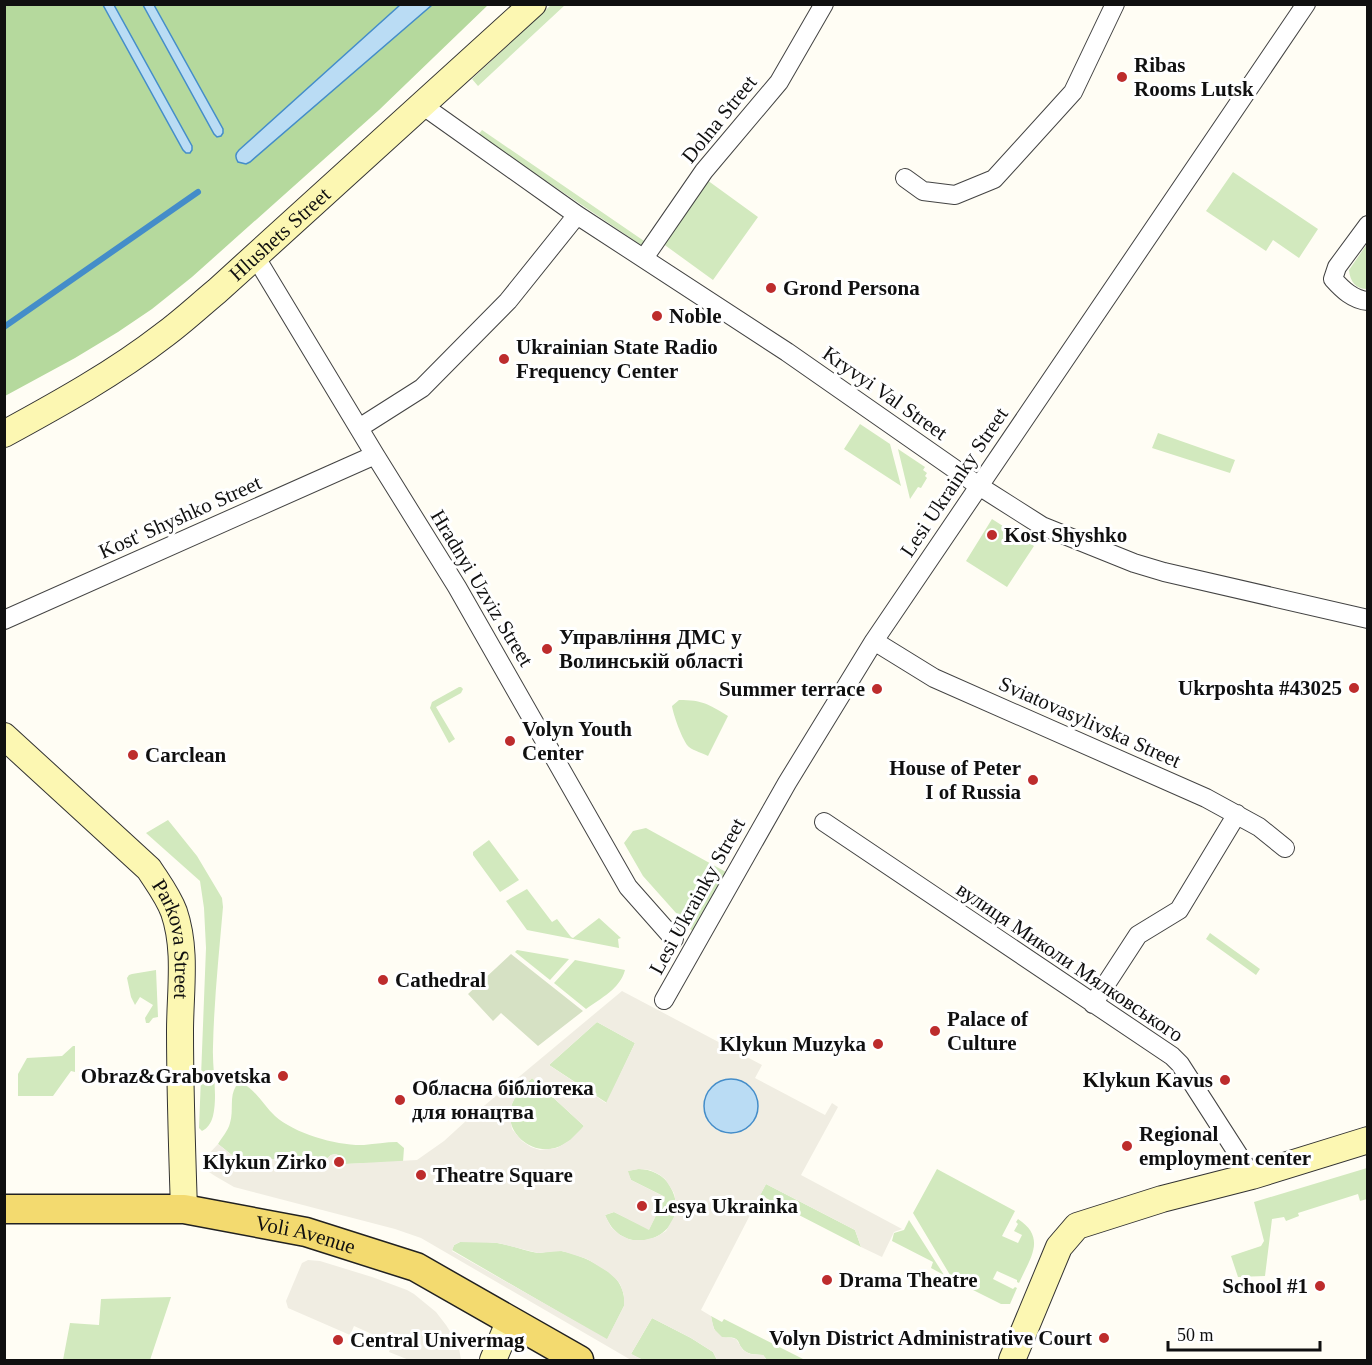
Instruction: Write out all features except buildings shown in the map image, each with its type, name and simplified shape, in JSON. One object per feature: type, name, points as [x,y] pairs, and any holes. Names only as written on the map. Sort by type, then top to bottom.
[{"type":"main road","name":"Hlushets Street","points":[[4,434],[70,398],[165,335],[217,291],[533,4]]},
{"type":"main road","name":"Parkova Street","points":[[4,736],[149,869],[166,895],[174,914],[181,959],[180,1031],[184,1209]]},
{"type":"main road","points":[[1012,1360],[1059,1247],[1077,1226],[1162,1199],[1252,1176],[1368,1140]]},
{"type":"main road","name":"Voli Avenue","points":[[4,1209],[184,1209],[306,1232],[416,1267],[579,1360]]},
{"type":"main road","points":[[493,1360],[510,1320]]},
{"type":"street","name":"Dolna Street","points":[[644,258],[704,171],[779,82],[824,4]]},
{"type":"street","points":[[905,178],[922,190],[955,195],[994,179],[1073,92],[1115,4]]},
{"type":"street","name":"Lesi Ukrainky Street","points":[[664,1000],[787,783],[874,641],[1306,4]]},
{"type":"street","name":"Kryvyi Val Street","points":[[422,105],[577,215],[787,352],[979,486],[1042,526],[1134,563],[1164,572],[1368,619]]},
{"type":"street","points":[[359,428],[422,388],[508,301],[577,215]]},
{"type":"street","points":[[1368,225],[1336,267],[1333,279],[1344,291],[1368,301]]},
{"type":"street","name":"Hradnyi Uzviz Street","points":[[255,256],[470,609],[628,887],[674,939]]},
{"type":"street","name":"Kost' Shyshko Street","points":[[4,620],[375,454]]},
{"type":"street","name":"Sviatovasylivska Street","points":[[874,641],[934,678],[1206,798],[1259,827],[1285,848]]},
{"type":"street","points":[[1094,1004],[1138,935],[1179,910],[1237,814]]},
{"type":"street","name":"вулиця Миколи Мялковського","points":[[824,822],[1172,1056],[1180,1064],[1252,1176]]},
{"type":"green space","points":[[552,4],[565,5],[478,86],[472,79]]},
{"type":"green space","points":[[5,5],[103,5],[183,150],[192,146],[114,5],[143,5],[217,137],[223,129],[154,5],[400,5],[239,150],[236,154],[238,162],[246,164],[432,5],[488,5],[379,110],[192,277],[152,309],[118,332],[5,396]]},
{"type":"green space","points":[[482,130],[647,243],[644,247],[478,135]]},
{"type":"green space","points":[[1233,172],[1318,229],[1299,258],[1273,240],[1266,251],[1206,211]]},
{"type":"green space","points":[[707,180],[758,217],[713,280],[662,243]]},
{"type":"green space","points":[[1367,244],[1367,289],[1354,284],[1349,270]]},
{"type":"green space","points":[[860,424],[890,444],[901,486],[844,449]]},
{"type":"green space","points":[[1158,433],[1235,460],[1230,473],[1152,448]]},
{"type":"green space","points":[[898,449],[925,467],[923,470],[927,473],[925,476],[927,478],[921,488],[918,487],[910,499]]},
{"type":"green space","points":[[992,519],[1034,546],[1007,587],[966,561]]},
{"type":"green space","points":[[459,687],[463,689],[461,693],[436,707],[455,739],[449,743],[430,708],[432,702]]},
{"type":"green space","points":[[679,700],[705,704],[728,716],[708,756],[691,748],[684,740],[672,706]]},
{"type":"green space","points":[[168,820],[197,856],[222,898],[223,907],[214,1029],[214,1108],[210,1123],[202,1131],[199,1128],[206,948],[204,908],[200,881],[146,833]]},
{"type":"green space","points":[[646,828],[726,872],[693,932],[643,876],[624,843],[633,831]]},
{"type":"green space","points":[[489,840],[519,880],[500,892],[473,855],[473,852]]},
{"type":"green space","points":[[527,889],[552,922],[557,919],[571,937],[573,938],[599,918],[621,938],[618,939],[619,948],[527,930],[506,901]]},
{"type":"green space","points":[[1210,933],[1260,969],[1256,975],[1206,939]]},
{"type":"green space","points":[[517,950],[569,959],[550,980],[515,952]]},
{"type":"green space","points":[[511,954],[583,1011],[538,1046],[501,1013],[493,1021],[468,994]]},
{"type":"green space","points":[[575,960],[625,970],[623,977],[614,988],[586,1009],[554,983]]},
{"type":"green space","points":[[156,970],[158,1017],[146,1023],[145,1018],[153,1005],[140,997],[135,1005],[127,978],[132,974]]},
{"type":"green space","points":[[597,1022],[635,1043],[607,1103],[549,1065]]},
{"type":"green space","points":[[75,1046],[75,1072],[71,1071],[53,1096],[18,1096],[18,1074],[27,1058],[62,1056]]},
{"type":"green space","points":[[532,1078],[584,1126],[571,1140],[559,1147],[536,1148],[527,1144],[514,1131],[510,1114],[512,1104],[520,1090]]},
{"type":"green space","points":[[242,1083],[256,1094],[275,1116],[294,1128],[317,1138],[354,1145],[397,1142],[404,1148],[403,1162],[345,1164],[336,1154],[324,1161],[265,1159],[263,1169],[252,1171],[218,1144],[230,1123],[234,1090]]},
{"type":"green space","points":[[1367,1168],[1367,1199],[1360,1201],[1358,1194],[1298,1213],[1299,1216],[1286,1221],[1284,1217],[1272,1219],[1265,1276],[1238,1277],[1231,1256],[1261,1246],[1264,1241],[1254,1202]]},
{"type":"green space","points":[[638,1169],[652,1171],[661,1176],[670,1186],[676,1203],[674,1218],[667,1229],[655,1237],[641,1241],[627,1239],[615,1230],[605,1215],[614,1212],[649,1229],[665,1197],[631,1180],[627,1171]]},
{"type":"green space","points":[[937,1169],[1015,1211],[1002,1236],[1018,1243],[1022,1235],[1014,1231],[1018,1219],[1027,1226],[1032,1234],[1034,1241],[1031,1257],[1019,1283],[997,1271],[993,1279],[1013,1289],[1017,1288],[1010,1304],[1001,1304],[953,1280],[913,1213]]},
{"type":"green space","points":[[766,1184],[855,1230],[861,1247],[760,1195]]},
{"type":"green space","points":[[909,1220],[944,1275],[931,1268],[933,1262],[892,1241],[894,1233],[904,1230]]},
{"type":"green space","points":[[460,1242],[497,1243],[538,1253],[568,1252],[606,1270],[619,1283],[624,1303],[607,1340],[452,1250],[454,1245]]},
{"type":"green space","points":[[171,1297],[150,1360],[63,1360],[70,1323],[99,1325],[101,1299]]},
{"type":"green space","points":[[711,1316],[722,1322],[724,1319],[803,1359],[767,1360],[763,1355],[748,1353],[743,1350],[736,1339],[723,1338],[717,1333]]},
{"type":"green space","points":[[652,1318],[713,1352],[717,1360],[643,1360],[631,1354]]},
{"type":"shaded area","name":"Theatre Square","points":[[622,991],[762,1065],[755,1078],[825,1115],[832,1103],[838,1107],[801,1175],[902,1229],[894,1232],[882,1257],[861,1247],[855,1230],[766,1184],[701,1310],[711,1316],[714,1329],[722,1337],[736,1339],[743,1350],[750,1354],[763,1355],[767,1360],[717,1360],[713,1352],[652,1318],[631,1354],[643,1360],[631,1360],[421,1238],[395,1229],[234,1187],[209,1172],[205,1165],[205,1158],[218,1144],[256,1172],[265,1167],[265,1159],[324,1161],[336,1154],[343,1157],[345,1164],[417,1160],[444,1141]],"holes":[[[597,1022],[635,1043],[606,1103],[549,1065]],[[532,1078],[584,1126],[570,1140],[557,1148],[540,1150],[531,1147],[522,1141],[512,1129],[510,1116],[512,1104],[518,1092]],[[715,1084],[736,1133],[718,1130],[704,1099]],[[650,1170],[665,1179],[674,1193],[675,1215],[666,1231],[656,1237],[631,1240],[620,1235],[611,1227],[605,1215],[614,1212],[649,1230],[665,1197],[631,1180],[628,1171]],[[460,1242],[498,1243],[538,1253],[562,1251],[587,1259],[616,1279],[624,1295],[624,1306],[607,1339],[452,1251],[454,1245]]]},
{"type":"shaded area","points":[[308,1260],[320,1261],[372,1277],[414,1294],[436,1312],[446,1325],[459,1348],[461,1360],[409,1360],[389,1352],[392,1343],[354,1326],[350,1335],[288,1308],[286,1301],[302,1263]]},
{"type":"water","points":[[103,5],[114,5],[192,146],[190,153],[183,150]]},
{"type":"water","points":[[143,5],[154,5],[223,129],[221,136],[217,137],[214,134]]},
{"type":"water","points":[[400,5],[432,5],[250,162],[246,164],[238,162],[236,156],[239,150]]},
{"type":"water","points":[[731,1079],[741,1081],[750,1087],[756,1096],[758,1106],[756,1116],[750,1125],[741,1131],[731,1133],[721,1131],[712,1125],[706,1116],[704,1106],[706,1096],[712,1087],[721,1081]]},
{"type":"waterway","points":[[4,327],[198,192]]},
{"type":"place","name":"Ribas Rooms Lutsk","points":[[1122,77]]},
{"type":"place","name":"Grond Persona","points":[[771,288]]},
{"type":"place","name":"Noble","points":[[657,316]]},
{"type":"place","name":"Ukrainian State Radio Frequency Center","points":[[504,359]]},
{"type":"place","name":"Kost Shyshko","points":[[992,535]]},
{"type":"place","name":"Управління ДМС у Волинській області","points":[[547,649]]},
{"type":"place","name":"Ukrposhta #43025","points":[[1354,688]]},
{"type":"place","name":"Summer terrace","points":[[877,689]]},
{"type":"place","name":"Volyn Youth Center","points":[[510,741]]},
{"type":"place","name":"Carclean","points":[[133,755]]},
{"type":"place","name":"House of Peter I of Russia","points":[[1033,780]]},
{"type":"place","name":"Cathedral","points":[[383,980]]},
{"type":"place","name":"Palace of Culture","points":[[935,1031]]},
{"type":"place","name":"Klykun Muzyka","points":[[878,1044]]},
{"type":"place","name":"Obraz&Grabovetska","points":[[283,1076]]},
{"type":"place","name":"Klykun Kavus","points":[[1225,1080]]},
{"type":"place","name":"Обласна бібліотека для юнацтва","points":[[400,1100]]},
{"type":"place","name":"Regional employment center","points":[[1127,1146]]},
{"type":"place","name":"Klykun Zirko","points":[[339,1162]]},
{"type":"place","name":"Theatre Square","points":[[421,1175]]},
{"type":"place","name":"Lesya Ukrainka","points":[[642,1206]]},
{"type":"place","name":"Drama Theatre","points":[[827,1280]]},
{"type":"place","name":"School #1","points":[[1320,1286]]},
{"type":"place","name":"Volyn District Administrative Court","points":[[1104,1338]]},
{"type":"place","name":"Central Univermag","points":[[338,1340]]}]
